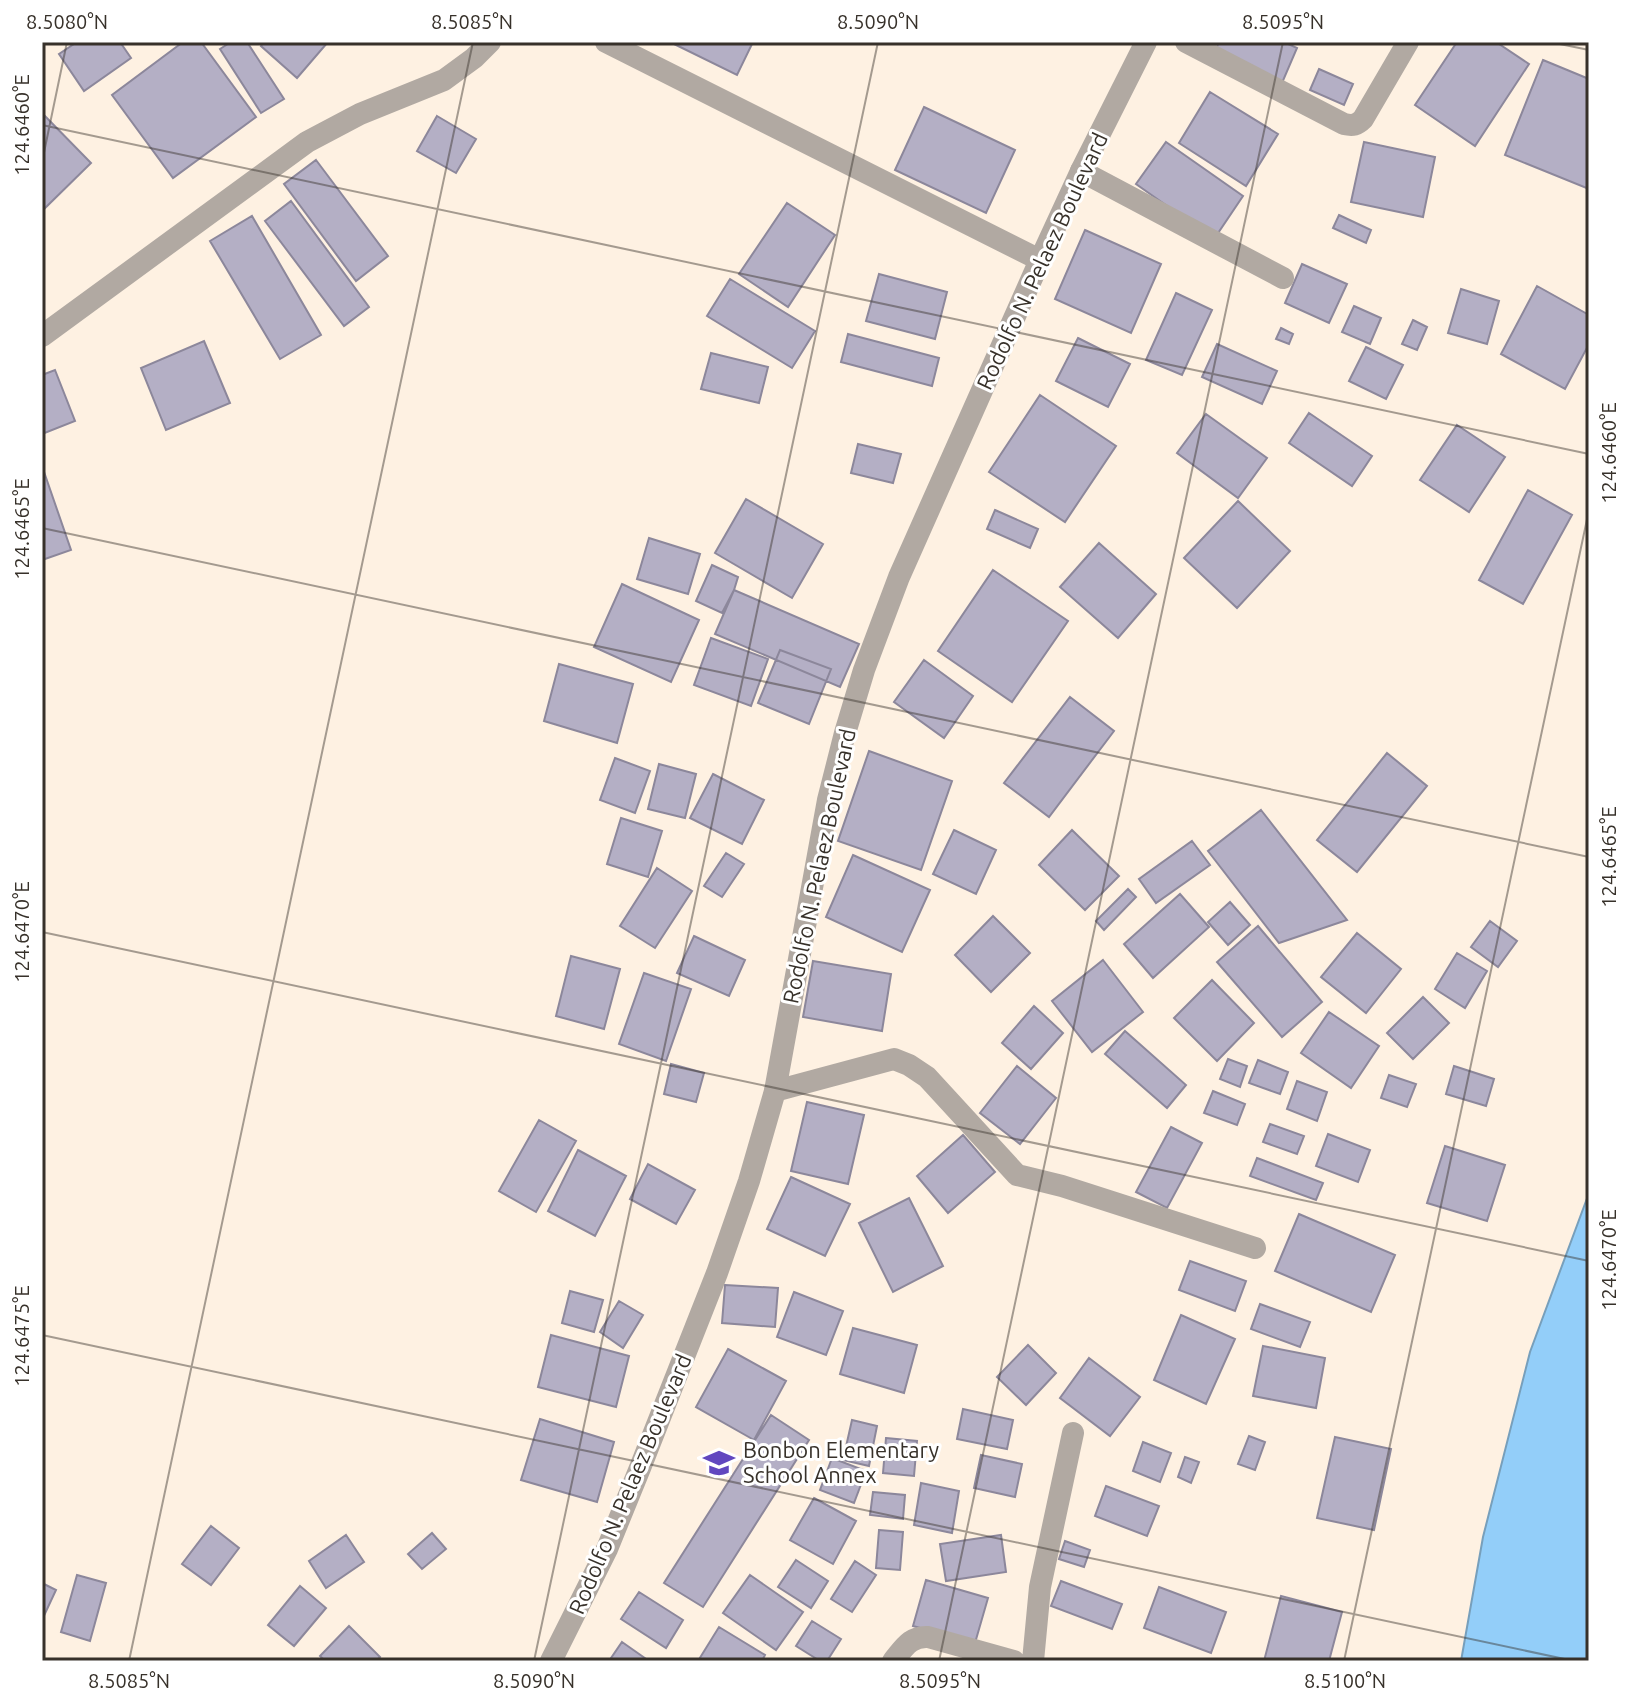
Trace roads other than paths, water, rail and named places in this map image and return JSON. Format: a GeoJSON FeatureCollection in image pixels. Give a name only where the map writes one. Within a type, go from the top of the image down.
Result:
{"type":"FeatureCollection","features":[{"type":"Feature","properties":{"kind":"street"},"geometry":{"type":"LineString","coordinates":[[42,336],[307,142],[360,114],[444,80],[490,42]]}},
{"type":"Feature","properties":{"kind":"street"},"geometry":{"type":"LineString","coordinates":[[606,42],[1040,260]]}},
{"type":"Feature","properties":{"kind":"street","name":"Rodolfo N. Pelaez Boulevard"},"geometry":{"type":"LineString","coordinates":[[551,1661],[607,1549],[717,1273],[749,1181],[775,1091],[828,800],[856,695],[899,577],[1081,171],[1146,42]]}},
{"type":"Feature","properties":{"kind":"street"},"geometry":{"type":"LineString","coordinates":[[1186,42],[1351,126],[1363,119],[1408,42]]}},
{"type":"Feature","properties":{"kind":"street"},"geometry":{"type":"LineString","coordinates":[[1081,171],[1283,278]]}},
{"type":"Feature","properties":{"kind":"street"},"geometry":{"type":"LineString","coordinates":[[775,1091],[894,1059],[927,1077],[1017,1175],[1062,1186],[1255,1248]]}},
{"type":"Feature","properties":{"kind":"street"},"geometry":{"type":"LineString","coordinates":[[1033,1661],[1040,1587],[1073,1433]]}},
{"type":"Feature","properties":{"kind":"street"},"geometry":{"type":"LineString","coordinates":[[893,1661],[912,1639],[928,1637],[1014,1661]]}},
{"type":"Feature","properties":{"kind":"water"},"geometry":{"type":"Polygon","coordinates":[[[1589,1193],[1589,1661],[1461,1661],[1483,1537],[1530,1352],[1589,1193]]]}},
{"type":"Feature","properties":{"kind":"place","name":"Bonbon Elementary School Annex"},"geometry":{"type":"Point","coordinates":[719,1463]}}]}
